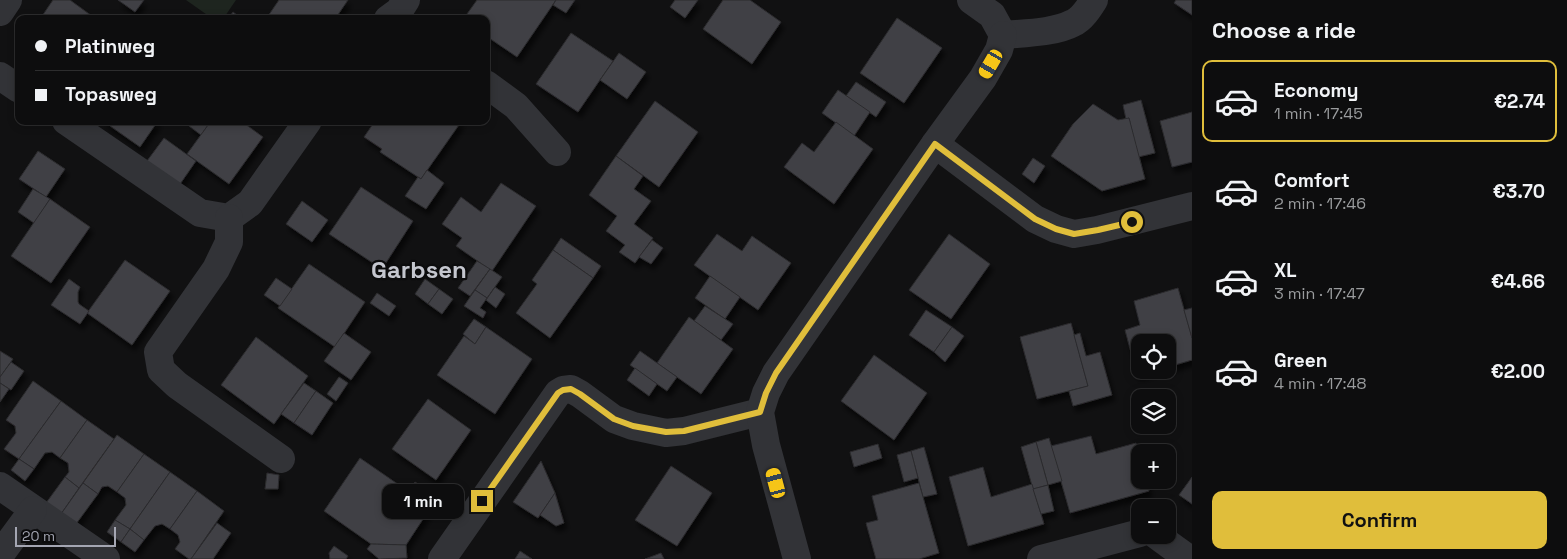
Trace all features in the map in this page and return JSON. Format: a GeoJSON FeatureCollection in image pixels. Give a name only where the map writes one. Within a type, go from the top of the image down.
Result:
{"type":"FeatureCollection","features":[{"type":"Feature","properties":{"kind":"street"},"geometry":{"type":"LineString","coordinates":[[0,12],[8,0]]}},
{"type":"Feature","properties":{"kind":"street"},"geometry":{"type":"LineString","coordinates":[[796,559],[766,445],[760,412],[766,393],[776,373],[983,78],[999,50],[1003,35],[992,15],[971,0]]}},
{"type":"Feature","properties":{"kind":"street"},"geometry":{"type":"LineString","coordinates":[[1003,35],[1035,33],[1061,28],[1074,23],[1085,13],[1094,0]]}},
{"type":"Feature","properties":{"kind":"street"},"geometry":{"type":"LineString","coordinates":[[0,76],[15,86]]}},
{"type":"Feature","properties":{"kind":"street"},"geometry":{"type":"LineString","coordinates":[[490,87],[516,106],[557,152]]}},
{"type":"Feature","properties":{"kind":"street"},"geometry":{"type":"LineString","coordinates":[[72,125],[200,213],[229,218],[250,203],[305,125]]}},
{"type":"Feature","properties":{"kind":"street"},"geometry":{"type":"LineString","coordinates":[[935,144],[1035,219],[1056,229],[1074,234],[1098,230],[1192,206]]}},
{"type":"Feature","properties":{"kind":"street"},"geometry":{"type":"LineString","coordinates":[[229,218],[229,242],[216,269],[158,352],[159,361],[161,370],[177,386],[281,459]]}},
{"type":"Feature","properties":{"kind":"street"},"geometry":{"type":"LineString","coordinates":[[442,559],[522,442],[558,393],[563,390],[571,389],[580,394],[614,419],[633,426],[666,432],[684,431],[760,412]]}},
{"type":"Feature","properties":{"kind":"street"},"geometry":{"type":"LineString","coordinates":[[0,486],[106,559]]}},
{"type":"Feature","properties":{"kind":"street"},"geometry":{"type":"LineString","coordinates":[[0,556],[33,510]]}},
{"type":"Feature","properties":{"kind":"street"},"geometry":{"type":"LineString","coordinates":[[1041,559],[1131,535]]}},
{"type":"Feature","properties":{"kind":"street"},"geometry":{"type":"LineString","coordinates":[[1168,544],[1189,559]]}},
{"type":"Feature","properties":{"kind":"shaded area"},"geometry":{"type":"Polygon","coordinates":[[[186,0],[236,0],[226,15],[207,15],[186,0]]]}},
{"type":"Feature","properties":{"kind":"building"},"geometry":{"type":"Polygon","coordinates":[[[53,0],[70,0],[91,15],[43,15],[53,0]]]}},
{"type":"Feature","properties":{"kind":"building"},"geometry":{"type":"Polygon","coordinates":[[[118,0],[144,0],[135,12],[118,0]]]}},
{"type":"Feature","properties":{"kind":"building"},"geometry":{"type":"Polygon","coordinates":[[[279,0],[348,0],[338,15],[269,15],[279,0]]]}},
{"type":"Feature","properties":{"kind":"building"},"geometry":{"type":"Polygon","coordinates":[[[477,0],[556,0],[517,57],[490,39],[490,15],[467,14],[477,0]]]}},
{"type":"Feature","properties":{"kind":"building"},"geometry":{"type":"Polygon","coordinates":[[[556,0],[575,0],[566,13],[553,5],[556,0]]]}},
{"type":"Feature","properties":{"kind":"building"},"geometry":{"type":"Polygon","coordinates":[[[675,0],[698,0],[685,18],[670,7],[675,0]]]}},
{"type":"Feature","properties":{"kind":"building"},"geometry":{"type":"Polygon","coordinates":[[[723,0],[750,0],[781,22],[752,64],[703,29],[723,0]]]}},
{"type":"Feature","properties":{"kind":"building"},"geometry":{"type":"Polygon","coordinates":[[[1176,0],[1192,0],[1192,15],[1174,3],[1176,0]]]}},
{"type":"Feature","properties":{"kind":"building"},"geometry":{"type":"Polygon","coordinates":[[[897,18],[942,48],[904,103],[860,73],[897,18]]]}},
{"type":"Feature","properties":{"kind":"building"},"geometry":{"type":"Polygon","coordinates":[[[571,33],[613,61],[578,112],[536,84],[571,33]]]}},
{"type":"Feature","properties":{"kind":"building"},"geometry":{"type":"Polygon","coordinates":[[[619,53],[646,72],[627,99],[600,80],[619,53]]]}},
{"type":"Feature","properties":{"kind":"building"},"geometry":{"type":"Polygon","coordinates":[[[856,82],[886,102],[876,117],[846,96],[856,82]]]}},
{"type":"Feature","properties":{"kind":"building"},"geometry":{"type":"Polygon","coordinates":[[[838,90],[870,112],[854,136],[822,113],[838,90]]]}},
{"type":"Feature","properties":{"kind":"building"},"geometry":{"type":"Polygon","coordinates":[[[1141,100],[1155,153],[1138,157],[1129,118],[1126,119],[1123,105],[1141,100]]]}},
{"type":"Feature","properties":{"kind":"building"},"geometry":{"type":"Polygon","coordinates":[[[655,101],[698,132],[659,187],[616,156],[655,101]]]}},
{"type":"Feature","properties":{"kind":"building"},"geometry":{"type":"Polygon","coordinates":[[[1093,104],[1118,120],[1129,118],[1145,179],[1102,191],[1051,156],[1073,124],[1093,104]]]}},
{"type":"Feature","properties":{"kind":"building"},"geometry":{"type":"Polygon","coordinates":[[[1192,112],[1192,162],[1172,167],[1160,121],[1192,112]]]}},
{"type":"Feature","properties":{"kind":"building"},"geometry":{"type":"Polygon","coordinates":[[[836,122],[873,149],[834,204],[784,167],[802,143],[814,152],[836,122]]]}},
{"type":"Feature","properties":{"kind":"building"},"geometry":{"type":"Polygon","coordinates":[[[109,125],[155,125],[140,147],[109,125]]]}},
{"type":"Feature","properties":{"kind":"building"},"geometry":{"type":"Polygon","coordinates":[[[190,125],[208,125],[201,135],[190,125]]]}},
{"type":"Feature","properties":{"kind":"building"},"geometry":{"type":"Polygon","coordinates":[[[208,125],[246,125],[263,137],[229,184],[187,154],[208,125]]]}},
{"type":"Feature","properties":{"kind":"building"},"geometry":{"type":"Polygon","coordinates":[[[372,125],[459,125],[421,179],[380,152],[382,149],[364,137],[372,125]]]}},
{"type":"Feature","properties":{"kind":"building"},"geometry":{"type":"Polygon","coordinates":[[[164,138],[196,161],[178,187],[144,165],[164,138]]]}},
{"type":"Feature","properties":{"kind":"building"},"geometry":{"type":"Polygon","coordinates":[[[38,151],[65,169],[46,197],[19,179],[38,151]]]}},
{"type":"Feature","properties":{"kind":"building"},"geometry":{"type":"Polygon","coordinates":[[[616,156],[643,176],[634,189],[651,201],[634,224],[653,238],[635,263],[619,252],[625,245],[606,231],[617,216],[589,195],[616,156]]]}},
{"type":"Feature","properties":{"kind":"building"},"geometry":{"type":"Polygon","coordinates":[[[1033,158],[1045,166],[1034,183],[1022,174],[1033,158]]]}},
{"type":"Feature","properties":{"kind":"building"},"geometry":{"type":"Polygon","coordinates":[[[427,170],[444,183],[426,209],[405,196],[418,177],[421,179],[427,170]]]}},
{"type":"Feature","properties":{"kind":"building"},"geometry":{"type":"Polygon","coordinates":[[[501,183],[536,206],[492,271],[456,246],[462,238],[442,224],[461,197],[481,212],[501,183]]]}},
{"type":"Feature","properties":{"kind":"building"},"geometry":{"type":"Polygon","coordinates":[[[361,187],[413,221],[382,269],[329,234],[361,187]]]}},
{"type":"Feature","properties":{"kind":"building"},"geometry":{"type":"Polygon","coordinates":[[[33,189],[50,199],[34,223],[18,212],[33,189]]]}},
{"type":"Feature","properties":{"kind":"building"},"geometry":{"type":"Polygon","coordinates":[[[50,199],[90,227],[51,283],[11,256],[50,199]]]}},
{"type":"Feature","properties":{"kind":"building"},"geometry":{"type":"Polygon","coordinates":[[[302,201],[328,220],[312,242],[286,224],[302,201]]]}},
{"type":"Feature","properties":{"kind":"building"},"geometry":{"type":"Polygon","coordinates":[[[717,234],[742,251],[752,236],[791,263],[758,310],[694,265],[717,234]]]}},
{"type":"Feature","properties":{"kind":"building"},"geometry":{"type":"Polygon","coordinates":[[[949,234],[990,264],[951,319],[909,290],[949,234]]]}},
{"type":"Feature","properties":{"kind":"building"},"geometry":{"type":"Polygon","coordinates":[[[561,238],[601,266],[593,278],[553,250],[561,238]]]}},
{"type":"Feature","properties":{"kind":"building"},"geometry":{"type":"Polygon","coordinates":[[[652,240],[663,248],[651,264],[639,257],[652,240]]]}},
{"type":"Feature","properties":{"kind":"building"},"geometry":{"type":"Polygon","coordinates":[[[553,250],[593,278],[550,338],[516,313],[537,284],[532,280],[553,250]]]}},
{"type":"Feature","properties":{"kind":"building"},"geometry":{"type":"Polygon","coordinates":[[[125,260],[170,291],[132,345],[87,313],[125,260]]]}},
{"type":"Feature","properties":{"kind":"building"},"geometry":{"type":"Polygon","coordinates":[[[477,261],[490,269],[470,296],[458,288],[477,261]]]}},
{"type":"Feature","properties":{"kind":"building"},"geometry":{"type":"Polygon","coordinates":[[[309,264],[365,302],[335,347],[278,308],[309,264]]]}},
{"type":"Feature","properties":{"kind":"building"},"geometry":{"type":"Polygon","coordinates":[[[490,269],[502,277],[487,298],[475,290],[490,269]]]}},
{"type":"Feature","properties":{"kind":"building"},"geometry":{"type":"Polygon","coordinates":[[[710,276],[740,297],[725,319],[695,298],[710,276]]]}},
{"type":"Feature","properties":{"kind":"building"},"geometry":{"type":"Polygon","coordinates":[[[276,278],[292,289],[280,306],[264,295],[276,278]]]}},
{"type":"Feature","properties":{"kind":"building"},"geometry":{"type":"Polygon","coordinates":[[[69,279],[80,287],[78,302],[89,311],[80,324],[51,305],[69,279]]]}},
{"type":"Feature","properties":{"kind":"building"},"geometry":{"type":"Polygon","coordinates":[[[425,279],[439,289],[428,304],[415,294],[425,279]]]}},
{"type":"Feature","properties":{"kind":"building"},"geometry":{"type":"Polygon","coordinates":[[[495,287],[505,294],[496,308],[486,300],[495,287]]]}},
{"type":"Feature","properties":{"kind":"building"},"geometry":{"type":"Polygon","coordinates":[[[1178,288],[1192,338],[1192,360],[1176,365],[1176,334],[1131,334],[1131,352],[1125,330],[1140,325],[1134,301],[1178,288]]]}},
{"type":"Feature","properties":{"kind":"building"},"geometry":{"type":"Polygon","coordinates":[[[439,289],[453,299],[442,314],[428,304],[439,289]]]}},
{"type":"Feature","properties":{"kind":"building"},"geometry":{"type":"Polygon","coordinates":[[[475,290],[487,298],[480,308],[486,312],[483,318],[464,306],[475,290]]]}},
{"type":"Feature","properties":{"kind":"building"},"geometry":{"type":"Polygon","coordinates":[[[377,293],[396,306],[389,316],[370,303],[377,293]]]}},
{"type":"Feature","properties":{"kind":"building"},"geometry":{"type":"Polygon","coordinates":[[[705,306],[733,324],[721,340],[694,321],[705,306]]]}},
{"type":"Feature","properties":{"kind":"building"},"geometry":{"type":"Polygon","coordinates":[[[1192,308],[1192,338],[1184,310],[1192,308]]]}},
{"type":"Feature","properties":{"kind":"building"},"geometry":{"type":"Polygon","coordinates":[[[926,310],[952,327],[934,352],[909,335],[926,310]]]}},
{"type":"Feature","properties":{"kind":"building"},"geometry":{"type":"Polygon","coordinates":[[[689,317],[733,349],[701,394],[657,363],[689,317]]]}},
{"type":"Feature","properties":{"kind":"building"},"geometry":{"type":"Polygon","coordinates":[[[474,319],[486,327],[475,344],[463,334],[474,319]]]}},
{"type":"Feature","properties":{"kind":"building"},"geometry":{"type":"Polygon","coordinates":[[[1071,323],[1088,386],[1037,399],[1020,337],[1071,323]]]}},
{"type":"Feature","properties":{"kind":"building"},"geometry":{"type":"Polygon","coordinates":[[[486,327],[532,359],[495,414],[437,375],[464,336],[475,344],[486,327]]]}},
{"type":"Feature","properties":{"kind":"building"},"geometry":{"type":"Polygon","coordinates":[[[952,327],[964,336],[945,362],[934,352],[952,327]]]}},
{"type":"Feature","properties":{"kind":"building"},"geometry":{"type":"Polygon","coordinates":[[[344,333],[371,352],[351,380],[324,361],[344,333]]]}},
{"type":"Feature","properties":{"kind":"building"},"geometry":{"type":"Polygon","coordinates":[[[1080,333],[1086,356],[1100,352],[1112,395],[1073,406],[1069,391],[1088,386],[1074,335],[1080,333]]]}},
{"type":"Feature","properties":{"kind":"building"},"geometry":{"type":"Polygon","coordinates":[[[256,337],[308,376],[274,424],[221,385],[256,337]]]}},
{"type":"Feature","properties":{"kind":"building"},"geometry":{"type":"Polygon","coordinates":[[[0,351],[13,359],[0,377],[0,351]]]}},
{"type":"Feature","properties":{"kind":"building"},"geometry":{"type":"Polygon","coordinates":[[[640,351],[677,377],[667,391],[630,365],[640,351]]]}},
{"type":"Feature","properties":{"kind":"building"},"geometry":{"type":"Polygon","coordinates":[[[874,355],[927,393],[894,440],[841,401],[874,355]]]}},
{"type":"Feature","properties":{"kind":"building"},"geometry":{"type":"Polygon","coordinates":[[[11,362],[24,371],[11,390],[0,383],[0,377],[11,362]]]}},
{"type":"Feature","properties":{"kind":"building"},"geometry":{"type":"Polygon","coordinates":[[[635,368],[657,384],[649,396],[627,380],[635,368]]]}},
{"type":"Feature","properties":{"kind":"building"},"geometry":{"type":"Polygon","coordinates":[[[339,377],[348,383],[336,401],[327,394],[339,377]]]}},
{"type":"Feature","properties":{"kind":"building"},"geometry":{"type":"Polygon","coordinates":[[[33,381],[61,401],[19,459],[4,449],[16,433],[15,426],[6,420],[33,381]]]}},
{"type":"Feature","properties":{"kind":"building"},"geometry":{"type":"Polygon","coordinates":[[[0,383],[9,389],[0,402],[0,383]]]}},
{"type":"Feature","properties":{"kind":"building"},"geometry":{"type":"Polygon","coordinates":[[[304,383],[316,391],[294,423],[281,414],[304,383]]]}},
{"type":"Feature","properties":{"kind":"building"},"geometry":{"type":"Polygon","coordinates":[[[316,391],[333,403],[312,435],[294,423],[316,391]]]}},
{"type":"Feature","properties":{"kind":"building"},"geometry":{"type":"Polygon","coordinates":[[[428,399],[471,430],[436,480],[392,449],[428,399]]]}},
{"type":"Feature","properties":{"kind":"building"},"geometry":{"type":"Polygon","coordinates":[[[61,401],[87,420],[60,458],[52,452],[45,453],[34,469],[19,459],[61,401]]]}},
{"type":"Feature","properties":{"kind":"building"},"geometry":{"type":"Polygon","coordinates":[[[87,420],[114,439],[79,488],[65,477],[69,472],[68,463],[60,458],[87,420]]]}},
{"type":"Feature","properties":{"kind":"building"},"geometry":{"type":"Polygon","coordinates":[[[117,435],[144,454],[117,492],[108,486],[102,487],[98,494],[83,483],[117,435]]]}},
{"type":"Feature","properties":{"kind":"building"},"geometry":{"type":"Polygon","coordinates":[[[1091,436],[1096,454],[1131,444],[1131,489],[1148,489],[1149,491],[1070,513],[1051,446],[1091,436]]]}},
{"type":"Feature","properties":{"kind":"building"},"geometry":{"type":"Polygon","coordinates":[[[1049,438],[1062,481],[1048,485],[1036,442],[1049,438]]]}},
{"type":"Feature","properties":{"kind":"building"},"geometry":{"type":"Polygon","coordinates":[[[1036,442],[1048,485],[1033,489],[1021,447],[1036,442]]]}},
{"type":"Feature","properties":{"kind":"building"},"geometry":{"type":"Polygon","coordinates":[[[878,444],[882,458],[854,467],[850,452],[878,444]]]}},
{"type":"Feature","properties":{"kind":"building"},"geometry":{"type":"Polygon","coordinates":[[[924,447],[937,494],[923,497],[911,451],[924,447]]]}},
{"type":"Feature","properties":{"kind":"building"},"geometry":{"type":"Polygon","coordinates":[[[911,451],[918,478],[904,482],[897,455],[911,451]]]}},
{"type":"Feature","properties":{"kind":"building"},"geometry":{"type":"Polygon","coordinates":[[[144,454],[170,472],[130,529],[115,520],[126,505],[125,498],[117,492],[144,454]]]}},
{"type":"Feature","properties":{"kind":"building"},"geometry":{"type":"Polygon","coordinates":[[[360,458],[431,507],[406,545],[371,544],[324,511],[360,458]]]}},
{"type":"Feature","properties":{"kind":"building"},"geometry":{"type":"Polygon","coordinates":[[[19,459],[34,469],[25,481],[11,470],[19,459]]]}},
{"type":"Feature","properties":{"kind":"building"},"geometry":{"type":"Polygon","coordinates":[[[541,461],[555,493],[538,518],[513,502],[541,461]]]}},
{"type":"Feature","properties":{"kind":"building"},"geometry":{"type":"Polygon","coordinates":[[[671,466],[712,493],[677,546],[635,520],[671,466]]]}},
{"type":"Feature","properties":{"kind":"building"},"geometry":{"type":"Polygon","coordinates":[[[983,467],[991,497],[1032,484],[1044,524],[968,546],[949,477],[983,467]]]}},
{"type":"Feature","properties":{"kind":"building"},"geometry":{"type":"Polygon","coordinates":[[[170,472],[197,491],[170,529],[162,524],[155,526],[144,540],[130,529],[170,472]]]}},
{"type":"Feature","properties":{"kind":"building"},"geometry":{"type":"Polygon","coordinates":[[[267,473],[279,475],[278,489],[265,489],[267,473]]]}},
{"type":"Feature","properties":{"kind":"building"},"geometry":{"type":"Polygon","coordinates":[[[65,477],[79,488],[61,514],[46,503],[65,477]]]}},
{"type":"Feature","properties":{"kind":"building"},"geometry":{"type":"Polygon","coordinates":[[[1192,477],[1192,504],[1179,495],[1192,477]]]}},
{"type":"Feature","properties":{"kind":"building"},"geometry":{"type":"Polygon","coordinates":[[[415,482],[438,497],[431,507],[408,491],[415,482]]]}},
{"type":"Feature","properties":{"kind":"building"},"geometry":{"type":"Polygon","coordinates":[[[83,483],[98,494],[76,524],[61,514],[83,483]]]}},
{"type":"Feature","properties":{"kind":"building"},"geometry":{"type":"Polygon","coordinates":[[[919,483],[939,553],[919,559],[876,559],[866,523],[878,520],[872,496],[919,483]]]}},
{"type":"Feature","properties":{"kind":"building"},"geometry":{"type":"Polygon","coordinates":[[[1048,485],[1054,511],[1041,514],[1033,489],[1048,485]]]}},
{"type":"Feature","properties":{"kind":"building"},"geometry":{"type":"Polygon","coordinates":[[[197,491],[224,511],[191,559],[189,559],[175,549],[180,542],[178,535],[170,529],[197,491]]]}},
{"type":"Feature","properties":{"kind":"building"},"geometry":{"type":"Polygon","coordinates":[[[555,493],[564,523],[556,526],[540,515],[555,493]]]}},
{"type":"Feature","properties":{"kind":"building"},"geometry":{"type":"Polygon","coordinates":[[[115,520],[130,529],[121,542],[107,532],[115,520]]]}},
{"type":"Feature","properties":{"kind":"building"},"geometry":{"type":"Polygon","coordinates":[[[217,523],[231,533],[213,559],[191,559],[217,523]]]}},
{"type":"Feature","properties":{"kind":"building"},"geometry":{"type":"Polygon","coordinates":[[[130,529],[144,540],[135,552],[121,542],[130,529]]]}},
{"type":"Feature","properties":{"kind":"building"},"geometry":{"type":"Polygon","coordinates":[[[371,544],[406,545],[407,558],[379,559],[367,549],[371,544]]]}},
{"type":"Feature","properties":{"kind":"building"},"geometry":{"type":"Polygon","coordinates":[[[334,546],[348,556],[346,559],[330,559],[329,553],[334,546]]]}},
{"type":"Feature","properties":{"kind":"building"},"geometry":{"type":"Polygon","coordinates":[[[520,551],[532,559],[515,559],[520,551]]]}},
{"type":"Feature","properties":{"kind":"building"},"geometry":{"type":"Polygon","coordinates":[[[661,553],[664,559],[645,559],[661,553]]]}},
{"type":"Feature","properties":{"kind":"district","name":"Garbsen"},"geometry":{"type":"Point","coordinates":[419,270]}},
{"type":"Feature","properties":{"kind":"route"},"geometry":{"type":"LineString","coordinates":[[482,501],[522,442],[558,393],[563,390],[571,389],[580,394],[614,419],[652,431],[684,431],[760,412],[766,393],[776,373],[935,144],[1035,219],[1056,229],[1074,234],[1132,222]]}}]}
